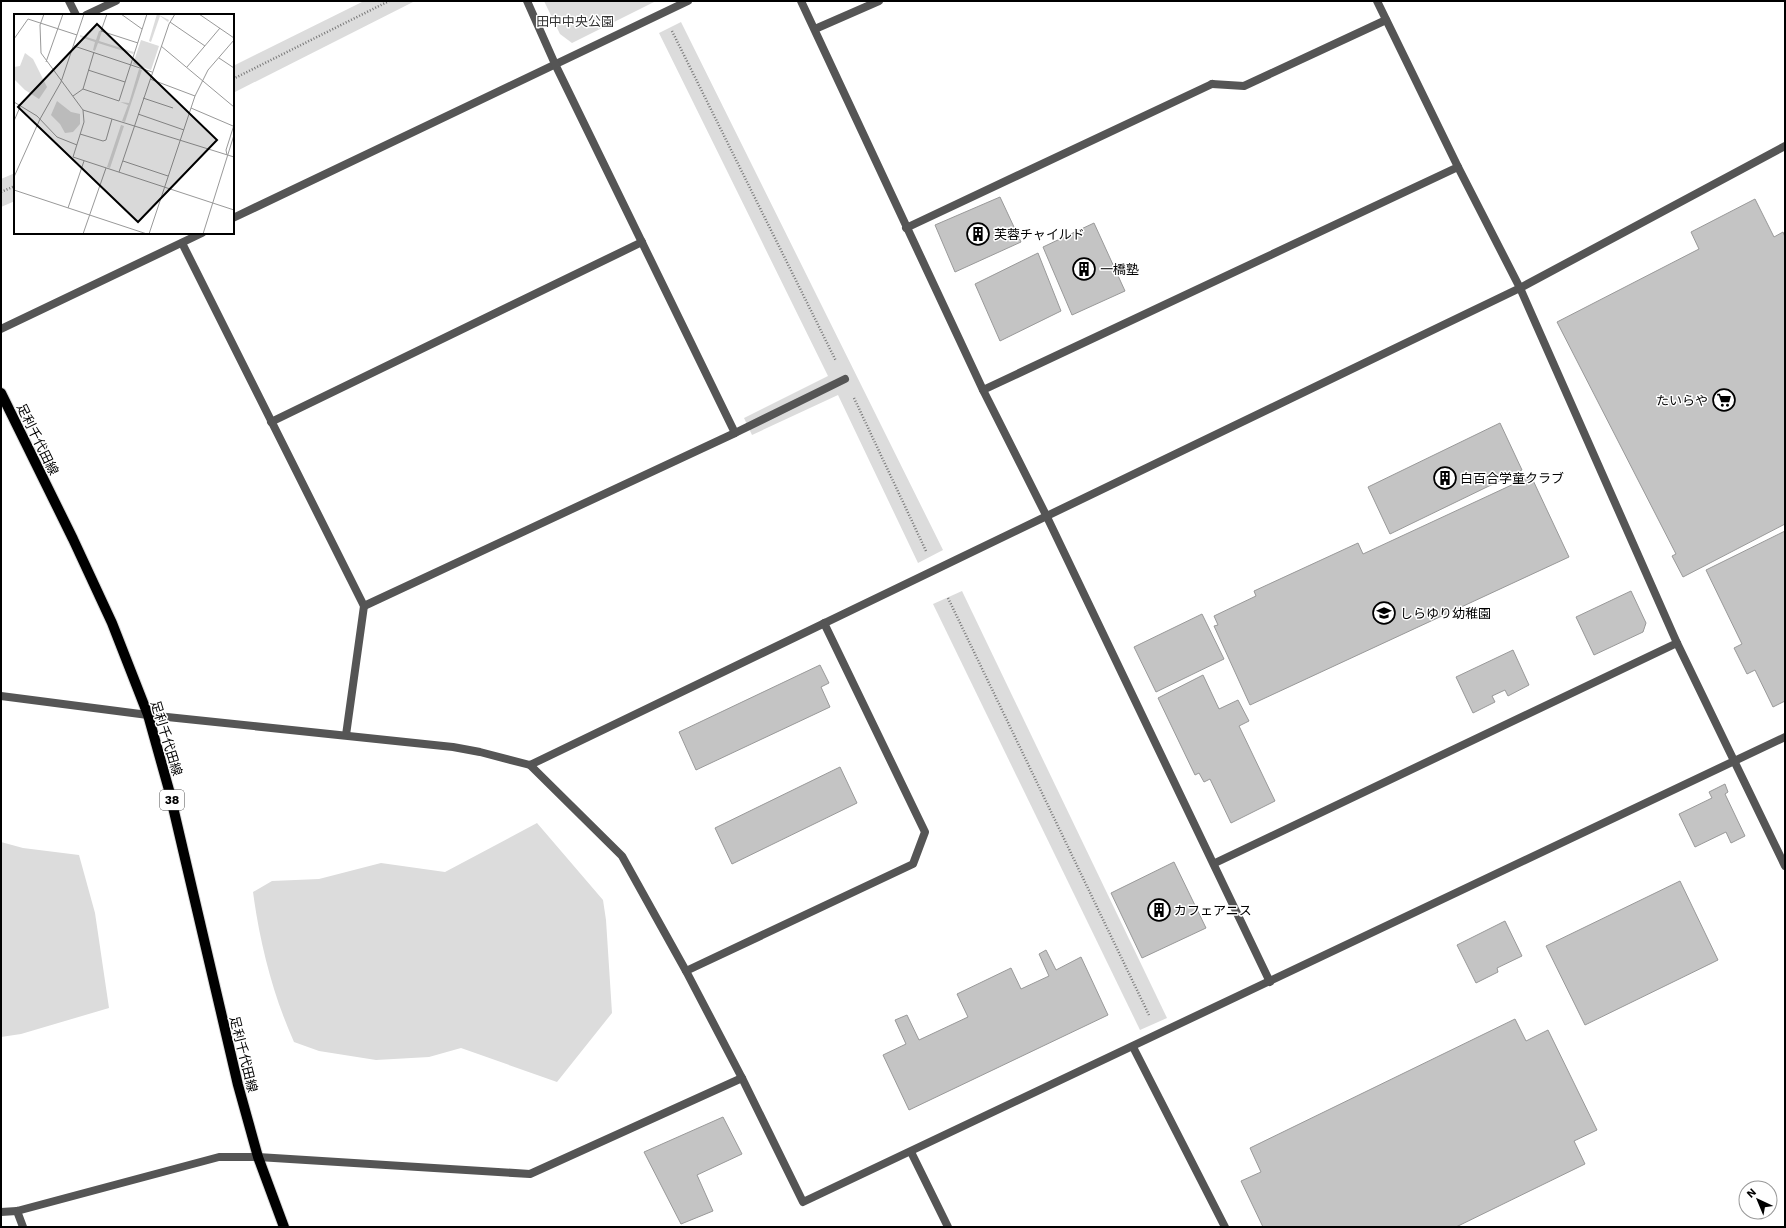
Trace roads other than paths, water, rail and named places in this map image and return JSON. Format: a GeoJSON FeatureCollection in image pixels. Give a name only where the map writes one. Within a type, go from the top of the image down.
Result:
{"type":"FeatureCollection","features":[{"type":"Feature","properties":{"kind":"main road","name":"足利千代田線"},"geometry":{"type":"LineString","coordinates":[[1,393],[73,539],[112,623],[148,715],[169,790],[238,1085],[258,1157],[284,1227]]}},
{"type":"Feature","properties":{"kind":"street"},"geometry":{"type":"LineString","coordinates":[[69,1],[76,14]]}},
{"type":"Feature","properties":{"kind":"street"},"geometry":{"type":"LineString","coordinates":[[88,14],[116,1]]}},
{"type":"Feature","properties":{"kind":"street"},"geometry":{"type":"LineString","coordinates":[[527,1],[555,64],[735,433]]}},
{"type":"Feature","properties":{"kind":"street"},"geometry":{"type":"LineString","coordinates":[[234,218],[688,1]]}},
{"type":"Feature","properties":{"kind":"street"},"geometry":{"type":"LineString","coordinates":[[801,1],[983,390],[1047,517],[1215,863],[1270,982]]}},
{"type":"Feature","properties":{"kind":"street"},"geometry":{"type":"LineString","coordinates":[[815,29],[879,1]]}},
{"type":"Feature","properties":{"kind":"street"},"geometry":{"type":"LineString","coordinates":[[1377,1],[1458,167],[1520,288],[1677,644],[1785,866]]}},
{"type":"Feature","properties":{"kind":"street"},"geometry":{"type":"LineString","coordinates":[[906,228],[1212,84],[1244,86],[1386,20]]}},
{"type":"Feature","properties":{"kind":"street"},"geometry":{"type":"LineString","coordinates":[[530,766],[1520,288],[1785,146]]}},
{"type":"Feature","properties":{"kind":"street"},"geometry":{"type":"LineString","coordinates":[[983,390],[1458,167]]}},
{"type":"Feature","properties":{"kind":"street"},"geometry":{"type":"LineString","coordinates":[[1,329],[200,234]]}},
{"type":"Feature","properties":{"kind":"street"},"geometry":{"type":"LineString","coordinates":[[271,422],[642,242]]}},
{"type":"Feature","properties":{"kind":"street"},"geometry":{"type":"LineString","coordinates":[[182,243],[364,606],[346,735]]}},
{"type":"Feature","properties":{"kind":"street"},"geometry":{"type":"LineString","coordinates":[[364,606],[735,433],[845,379]]}},
{"type":"Feature","properties":{"kind":"street"},"geometry":{"type":"LineString","coordinates":[[686,971],[913,864],[925,832],[824,623]]}},
{"type":"Feature","properties":{"kind":"street"},"geometry":{"type":"LineString","coordinates":[[1215,863],[1677,644]]}},
{"type":"Feature","properties":{"kind":"street"},"geometry":{"type":"LineString","coordinates":[[1,696],[148,715],[346,735],[480,752],[530,766],[622,856],[686,971],[742,1078],[803,1202],[1734,763],[1785,737]]}},
{"type":"Feature","properties":{"kind":"street"},"geometry":{"type":"LineString","coordinates":[[1133,1047],[1225,1227]]}},
{"type":"Feature","properties":{"kind":"street"},"geometry":{"type":"LineString","coordinates":[[1,1212],[17,1210],[219,1157],[258,1157],[530,1174],[742,1078]]}},
{"type":"Feature","properties":{"kind":"street"},"geometry":{"type":"LineString","coordinates":[[911,1152],[948,1227]]}},
{"type":"Feature","properties":{"kind":"street"},"geometry":{"type":"LineString","coordinates":[[17,1210],[23,1227]]}},
{"type":"Feature","properties":{"kind":"place","name":"芙蓉チャイルド"},"geometry":{"type":"Point","coordinates":[978,234]}},
{"type":"Feature","properties":{"kind":"place","name":"一橋塾"},"geometry":{"type":"Point","coordinates":[1084,269]}},
{"type":"Feature","properties":{"kind":"place","name":"たいらや"},"geometry":{"type":"Point","coordinates":[1724,400]}},
{"type":"Feature","properties":{"kind":"place","name":"白百合学童クラブ"},"geometry":{"type":"Point","coordinates":[1445,478]}},
{"type":"Feature","properties":{"kind":"place","name":"しらゆり幼稚園"},"geometry":{"type":"Point","coordinates":[1384,613]}},
{"type":"Feature","properties":{"kind":"place","name":"カフェアニス"},"geometry":{"type":"Point","coordinates":[1159,910]}},
{"type":"Feature","properties":{"kind":"park label","name":"田中中央公園"},"geometry":{"type":"Point","coordinates":[575,21]}}]}
